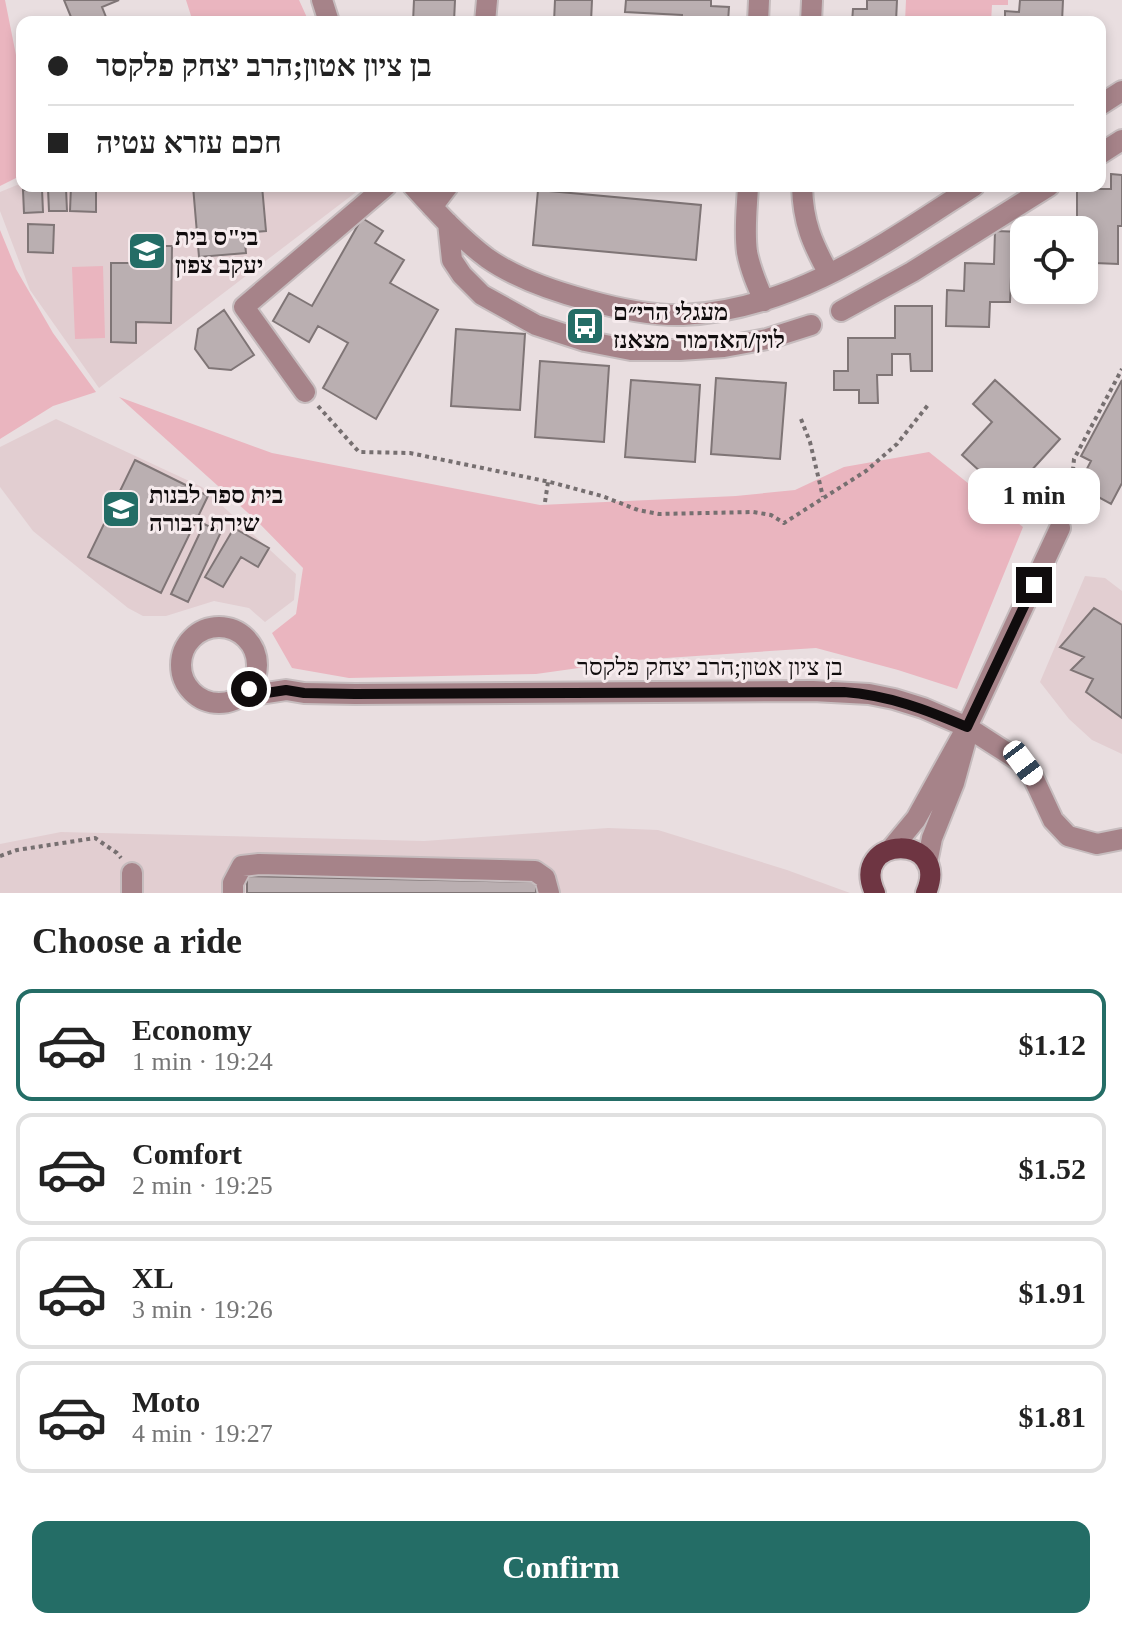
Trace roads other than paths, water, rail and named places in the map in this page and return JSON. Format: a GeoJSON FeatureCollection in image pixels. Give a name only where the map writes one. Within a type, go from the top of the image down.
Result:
{"type":"FeatureCollection","features":[{"type":"Feature","properties":{"kind":"main road"},"geometry":{"type":"LineString","coordinates":[[873,891],[872,867],[877,858],[892,848],[902,847],[921,855],[935,891]]}},
{"type":"Feature","properties":{"kind":"street"},"geometry":{"type":"LineString","coordinates":[[305,392],[244,307],[379,192]]}},
{"type":"Feature","properties":{"kind":"street"},"geometry":{"type":"LineString","coordinates":[[418,192],[487,258],[517,275],[555,291],[615,308],[681,315],[720,311],[764,301],[829,274],[872,251],[965,192]]}},
{"type":"Feature","properties":{"kind":"street"},"geometry":{"type":"LineString","coordinates":[[432,207],[443,192]]}},
{"type":"Feature","properties":{"kind":"street"},"geometry":{"type":"LineString","coordinates":[[748,192],[747,253],[764,301]]}},
{"type":"Feature","properties":{"kind":"street"},"geometry":{"type":"LineString","coordinates":[[802,192],[808,232],[829,274]]}},
{"type":"Feature","properties":{"kind":"street"},"geometry":{"type":"LineString","coordinates":[[841,311],[912,272],[1039,192]]}},
{"type":"Feature","properties":{"kind":"street"},"geometry":{"type":"LineString","coordinates":[[448,223],[452,260],[482,295],[536,325],[585,341],[631,350],[724,347],[767,339],[811,325]]}},
{"type":"Feature","properties":{"kind":"street"},"geometry":{"type":"LineString","coordinates":[[892,848],[916,819],[967,727],[1060,528]]}},
{"type":"Feature","properties":{"kind":"street"},"geometry":{"type":"LineString","coordinates":[[216,627],[229,628],[250,642],[256,654],[257,667],[249,689],[229,702],[217,703],[195,694],[187,685],[182,673],[182,660],[193,638],[216,627]]}},
{"type":"Feature","properties":{"kind":"street"},"geometry":{"type":"LineString","coordinates":[[257,667],[286,690]]}},
{"type":"Feature","properties":{"kind":"street","name":"בן ציון אטון;הרב יצחק פלקסר"},"geometry":{"type":"LineString","coordinates":[[240,697],[286,690],[355,694],[869,694],[923,708],[967,727],[1023,763],[1053,820],[1068,836],[1097,844],[1122,839]]}},
{"type":"Feature","properties":{"kind":"street"},"geometry":{"type":"LineString","coordinates":[[928,868],[935,829],[960,766],[967,727]]}},
{"type":"Feature","properties":{"kind":"street"},"geometry":{"type":"LineString","coordinates":[[233,893],[233,883],[242,866],[259,864],[535,871],[545,878],[549,893]]}},
{"type":"Feature","properties":{"kind":"place","name":"בי\"ס בית יעקב צפון"},"geometry":{"type":"Point","coordinates":[147,251]}},
{"type":"Feature","properties":{"kind":"place","name":"מעגלי הרי״ם לוין/האדמור מצאנז"},"geometry":{"type":"Point","coordinates":[585,326]}},
{"type":"Feature","properties":{"kind":"place","name":"בית ספר לבנות שירת דבורה"},"geometry":{"type":"Point","coordinates":[121,509]}}]}
